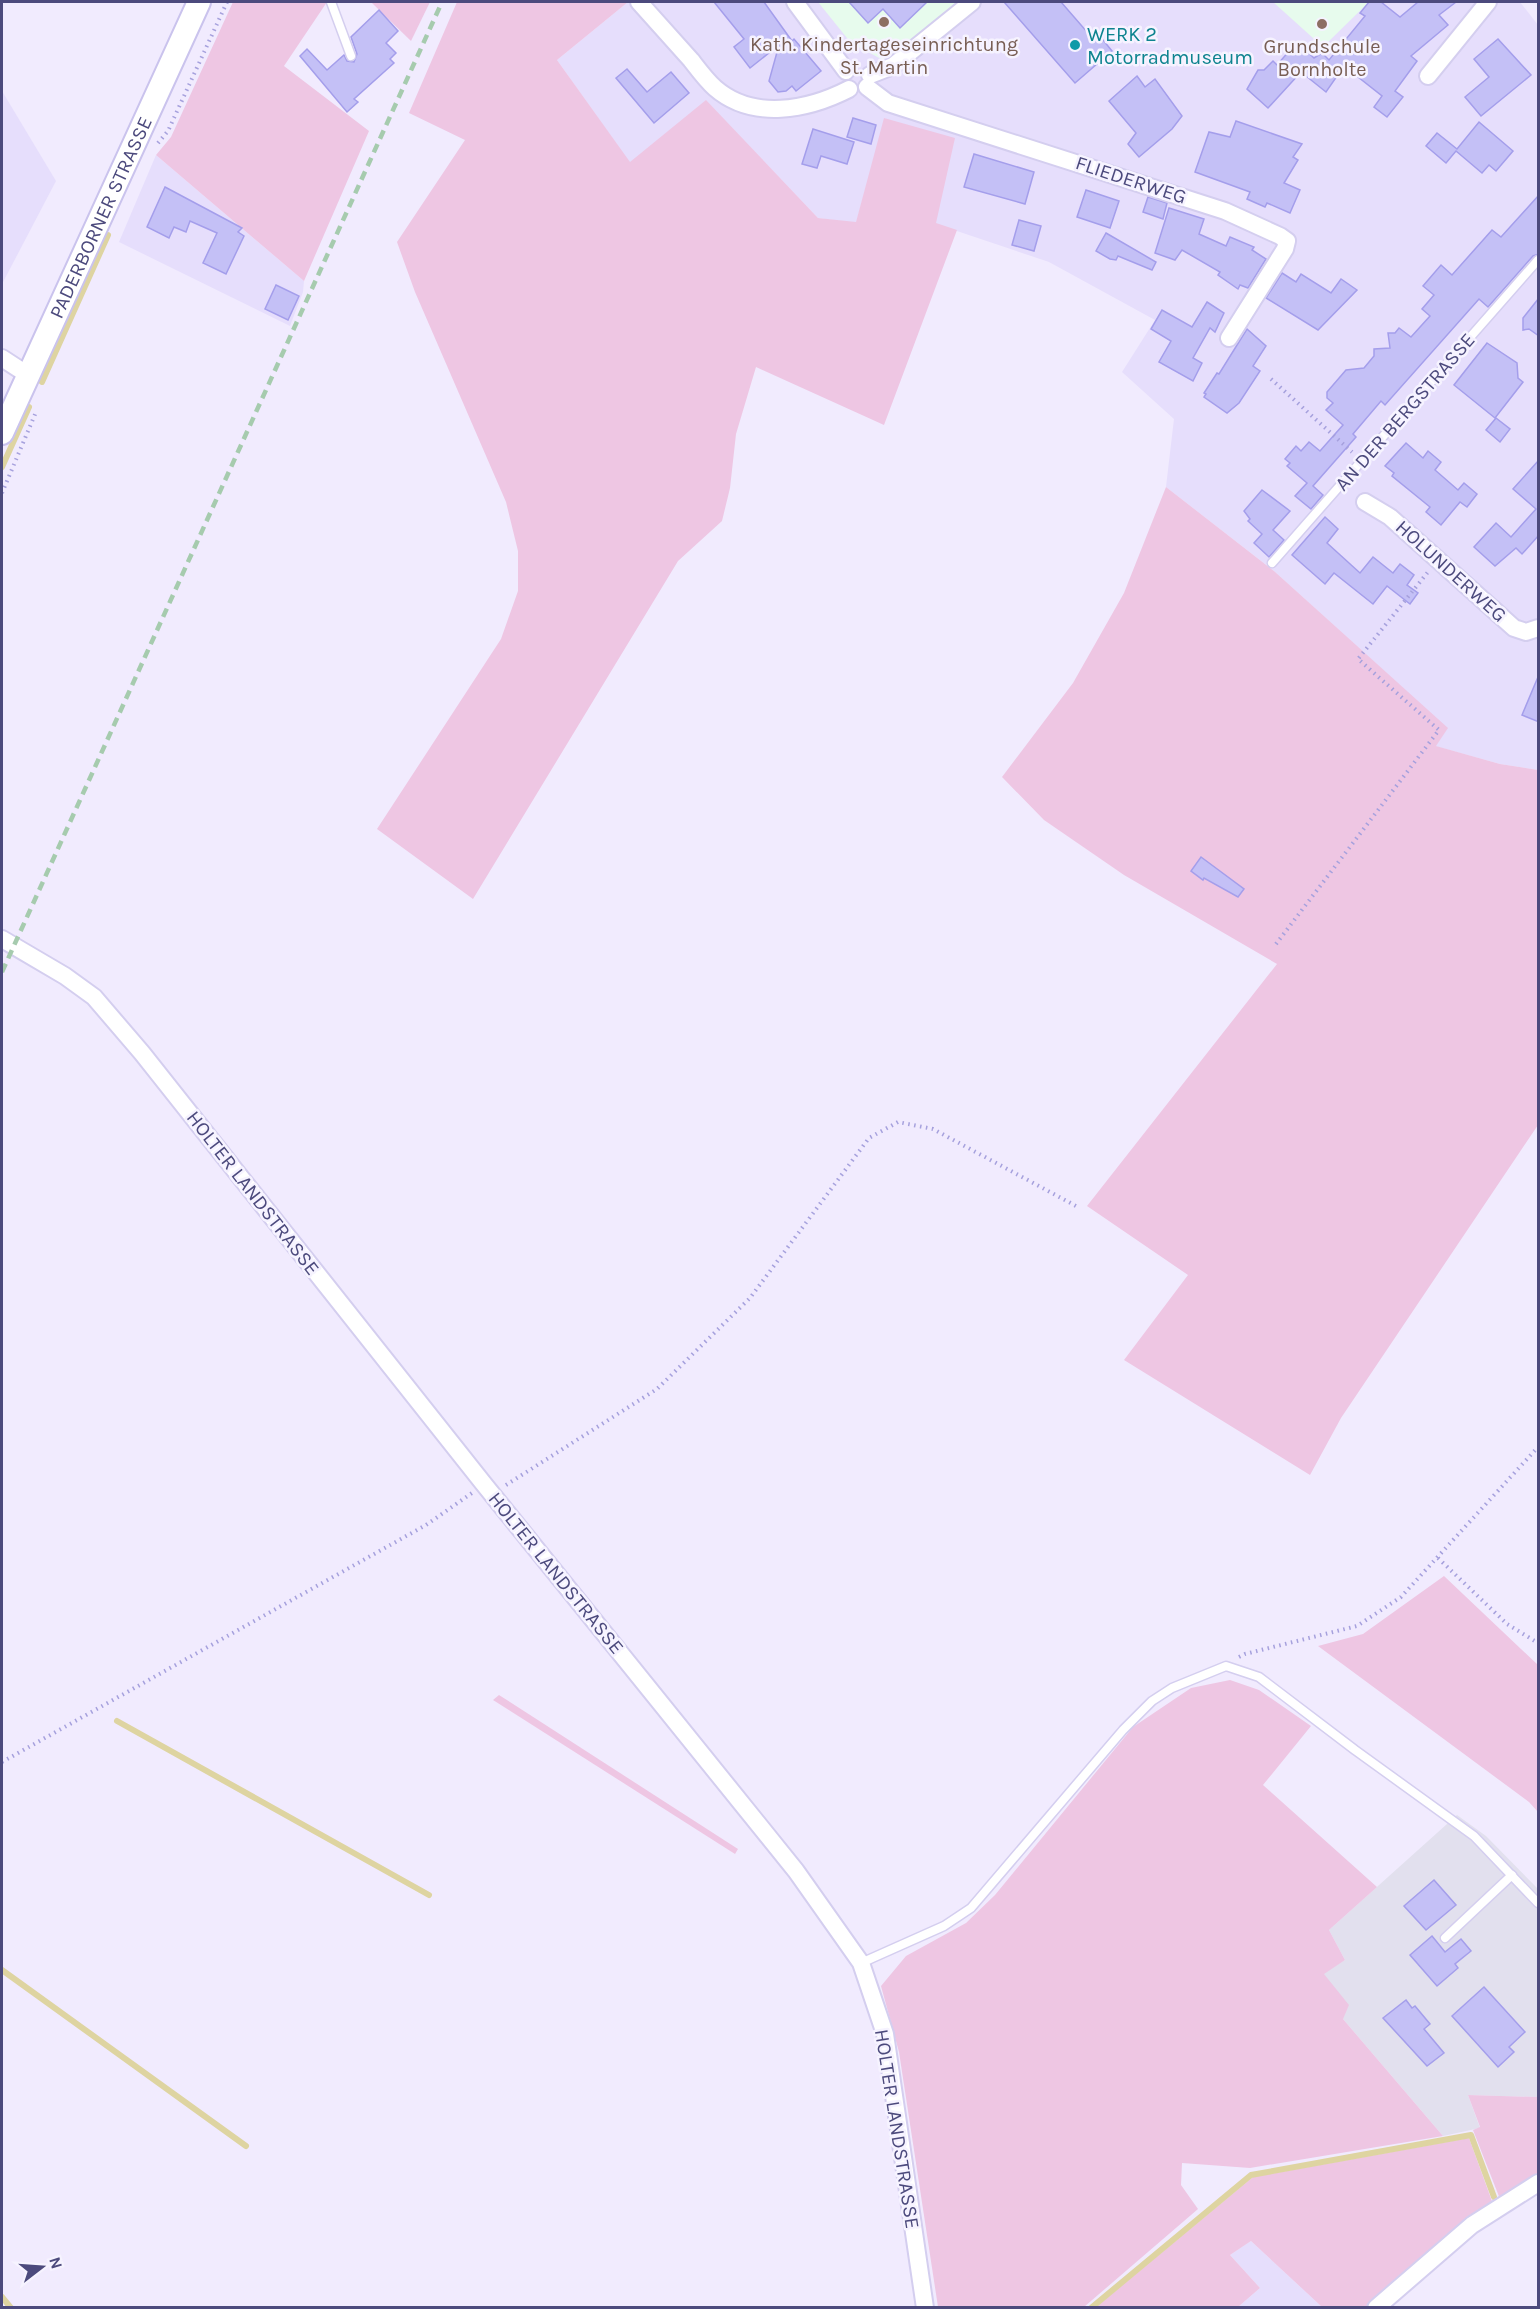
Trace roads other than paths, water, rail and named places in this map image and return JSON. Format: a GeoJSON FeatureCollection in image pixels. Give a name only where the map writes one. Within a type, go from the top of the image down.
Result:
{"type":"FeatureCollection","features":[{"type":"Feature","properties":{"kind":"main road","name":"PADERBORNER STRASSE"},"geometry":{"type":"LineString","coordinates":[[2,433],[199,2]]}},
{"type":"Feature","properties":{"kind":"street"},"geometry":{"type":"LineString","coordinates":[[639,2],[715,88],[737,102],[765,110],[794,108],[827,100],[849,89]]}},
{"type":"Feature","properties":{"kind":"street"},"geometry":{"type":"LineString","coordinates":[[795,2],[846,71]]}},
{"type":"Feature","properties":{"kind":"street"},"geometry":{"type":"LineString","coordinates":[[869,81],[861,66],[852,66],[846,71],[844,78],[849,89],[856,92],[893,66],[972,2]]}},
{"type":"Feature","properties":{"kind":"street"},"geometry":{"type":"LineString","coordinates":[[1428,76],[1488,2]]}},
{"type":"Feature","properties":{"kind":"street","name":"FLIEDERWEG"},"geometry":{"type":"LineString","coordinates":[[869,81],[888,103],[1226,210],[1280,236],[1287,242],[1285,249],[1229,338]]}},
{"type":"Feature","properties":{"kind":"street"},"geometry":{"type":"LineString","coordinates":[[2,358],[28,375]]}},
{"type":"Feature","properties":{"kind":"street","name":"HOLUNDERWEG"},"geometry":{"type":"LineString","coordinates":[[1365,502],[1390,517],[1514,628],[1526,632],[1539,628]]}},
{"type":"Feature","properties":{"kind":"street","name":"HOLTER LANDSTRASSE"},"geometry":{"type":"LineString","coordinates":[[2,939],[65,976],[94,997],[142,1053],[796,1871],[861,1963],[885,2034],[925,2307]]}},
{"type":"Feature","properties":{"kind":"street"},"geometry":{"type":"LineString","coordinates":[[1376,2307],[1472,2225],[1539,2183]]}},
{"type":"Feature","properties":{"kind":"lane"},"geometry":{"type":"LineString","coordinates":[[331,2],[351,56]]}},
{"type":"Feature","properties":{"kind":"lane","name":"AN DER BERGSTRASSE"},"geometry":{"type":"LineString","coordinates":[[1272,563],[1539,260]]}},
{"type":"Feature","properties":{"kind":"lane"},"geometry":{"type":"LineString","coordinates":[[861,1963],[944,1926],[970,1908],[1123,1730],[1152,1701],[1172,1688],[1226,1666],[1259,1677],[1474,1836],[1539,1903]]}},
{"type":"Feature","properties":{"kind":"lane"},"geometry":{"type":"LineString","coordinates":[[1445,1938],[1512,1875]]}},
{"type":"Feature","properties":{"kind":"waterway"},"geometry":{"type":"LineString","coordinates":[[42,382],[108,235]]}},
{"type":"Feature","properties":{"kind":"waterway"},"geometry":{"type":"LineString","coordinates":[[2,467],[29,407]]}},
{"type":"Feature","properties":{"kind":"waterway"},"geometry":{"type":"LineString","coordinates":[[117,1721],[429,1895]]}},
{"type":"Feature","properties":{"kind":"waterway"},"geometry":{"type":"LineString","coordinates":[[2,1970],[246,2146]]}},
{"type":"Feature","properties":{"kind":"waterway"},"geometry":{"type":"LineString","coordinates":[[1091,2308],[1251,2175],[1471,2135],[1494,2197]]}},
{"type":"Feature","properties":{"kind":"waterway"},"geometry":{"type":"LineString","coordinates":[[2,2297],[11,2308]]}},
{"type":"Feature","properties":{"kind":"railway"},"geometry":{"type":"LineString","coordinates":[[2,972],[442,2]]}},
{"type":"Feature","properties":{"kind":"place","name":"Kath. Kindertageseinrichtung St. Martin"},"geometry":{"type":"Point","coordinates":[884,22]}},
{"type":"Feature","properties":{"kind":"place","name":"Grundschule Bornholte"},"geometry":{"type":"Point","coordinates":[1322,24]}},
{"type":"Feature","properties":{"kind":"place","name":"WERK 2 Motorradmuseum"},"geometry":{"type":"Point","coordinates":[1075,45]}}]}
